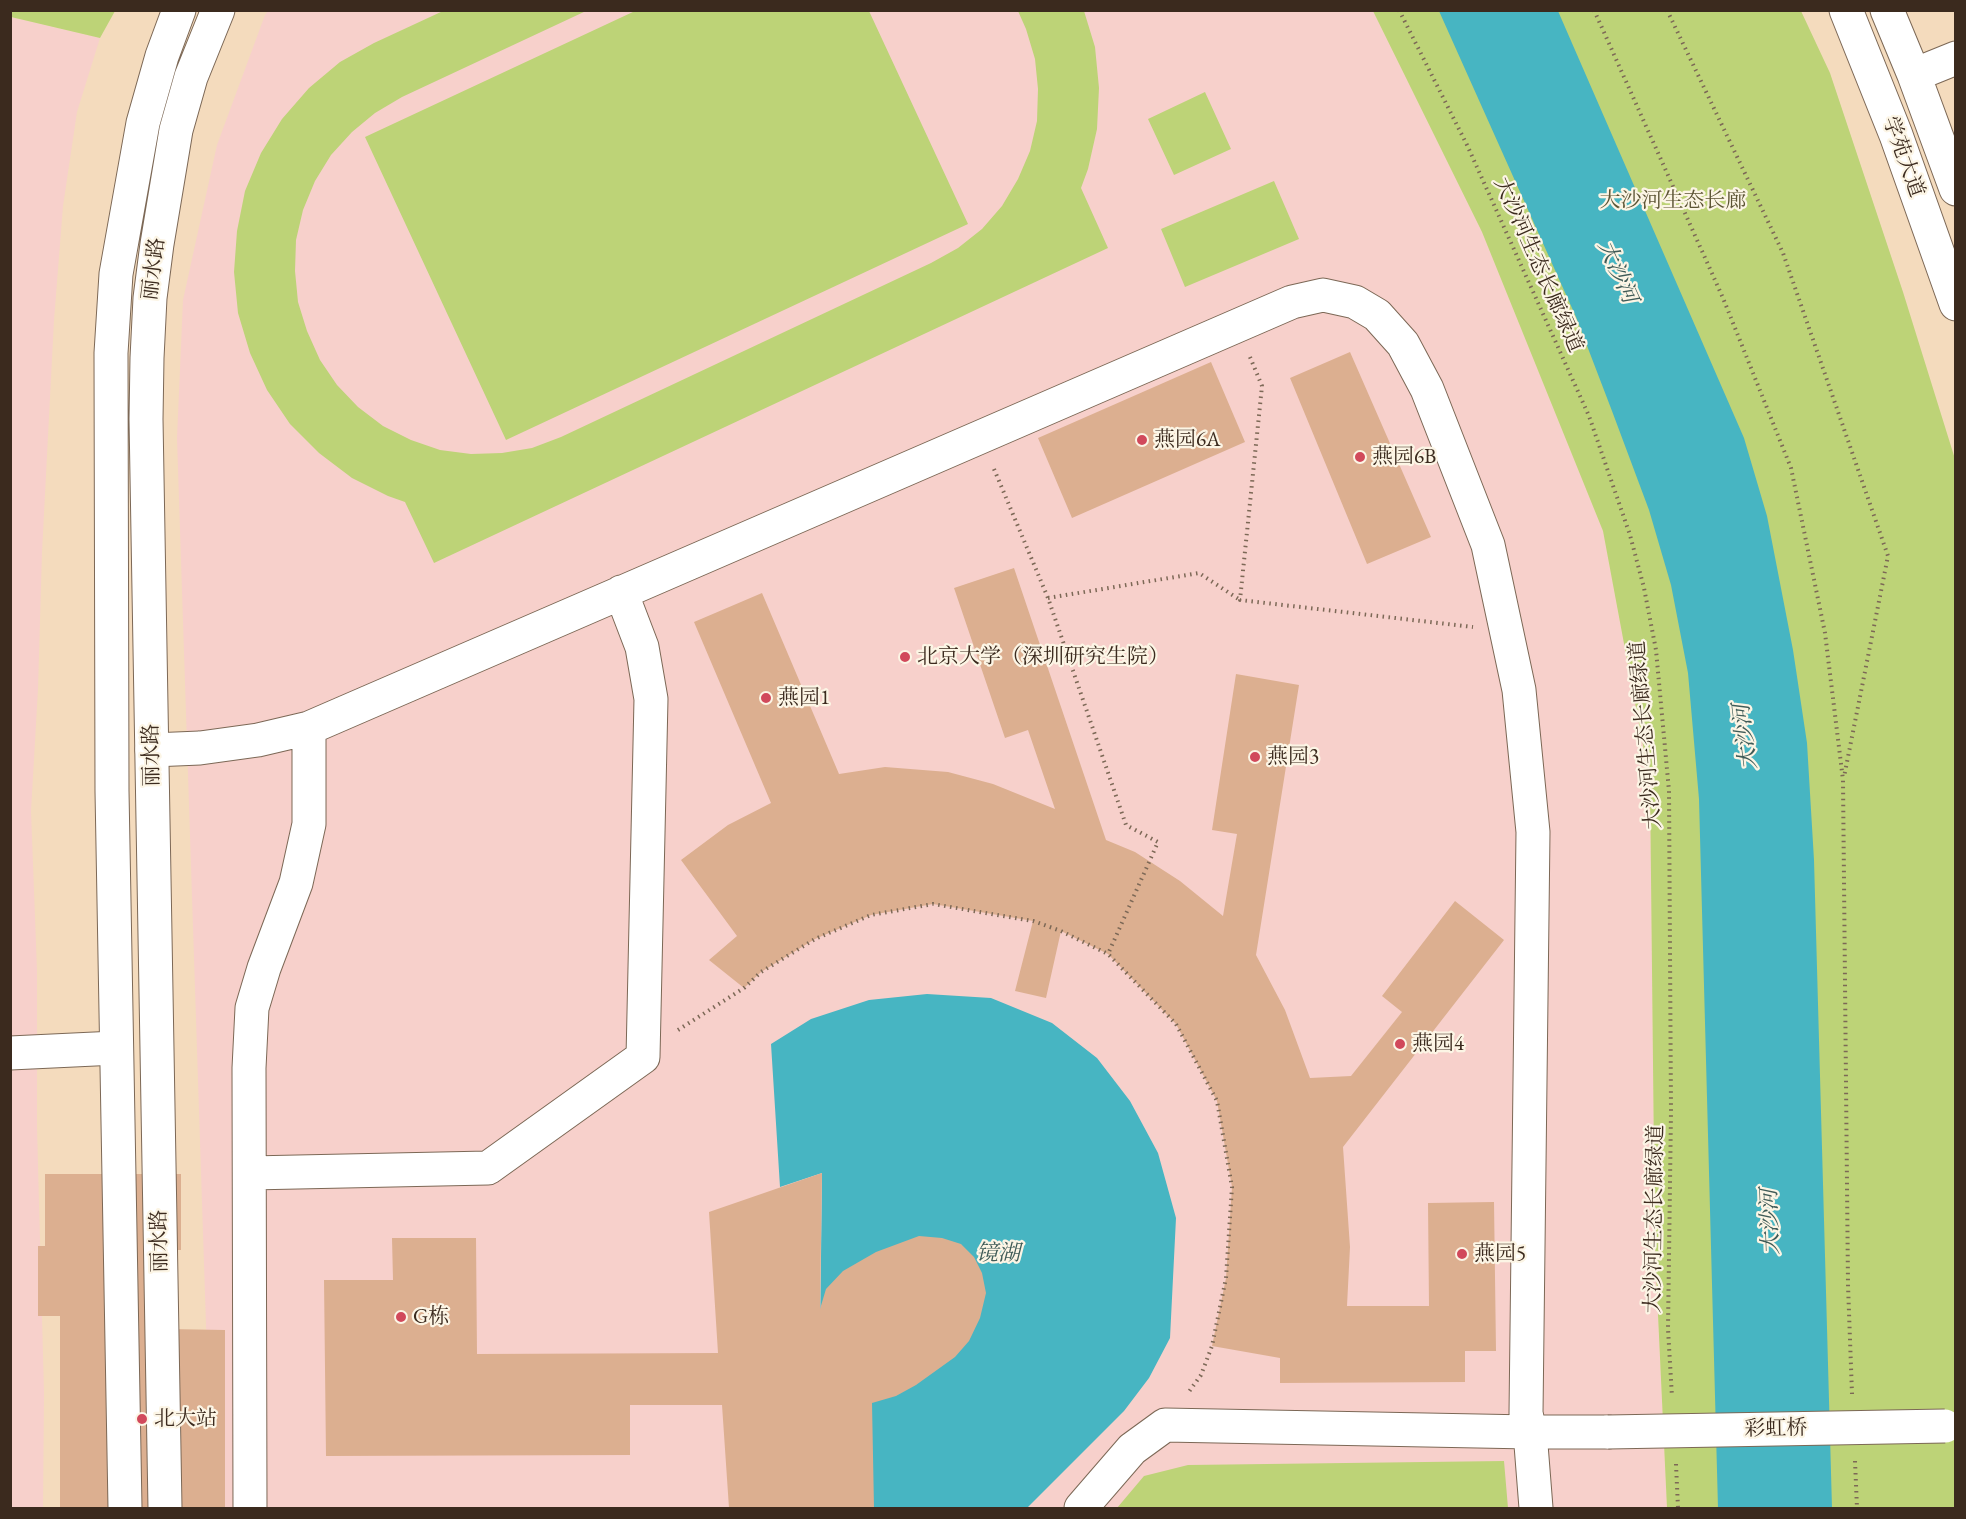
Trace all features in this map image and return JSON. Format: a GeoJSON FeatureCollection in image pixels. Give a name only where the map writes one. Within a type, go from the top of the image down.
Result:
{"type":"FeatureCollection","features":[{"type":"Feature","properties":{"kind":"street","name":"丽水路"},"geometry":{"type":"LineString","coordinates":[[125,1509],[112,779],[112,330],[116,274],[143,123],[162,56],[179,10]]}},
{"type":"Feature","properties":{"kind":"street","name":"丽水路"},"geometry":{"type":"LineString","coordinates":[[165,1509],[146,419],[147,358],[150,298],[164,199],[177,130],[191,77],[218,10]]}},
{"type":"Feature","properties":{"kind":"street","name":"学苑大道"},"geometry":{"type":"LineString","coordinates":[[1846,10],[1896,135],[1956,304]]}},
{"type":"Feature","properties":{"kind":"street","name":"学苑大道"},"geometry":{"type":"LineString","coordinates":[[1887,10],[1914,75],[1956,189]]}},
{"type":"Feature","properties":{"kind":"street"},"geometry":{"type":"LineString","coordinates":[[1914,75],[1956,58]]}},
{"type":"Feature","properties":{"kind":"street"},"geometry":{"type":"LineString","coordinates":[[152,750],[200,748],[258,740],[309,728],[1292,302],[1323,295],[1355,302],[1377,315],[1402,344],[1428,389],[1488,545],[1519,690],[1533,832],[1526,1413],[1530,1432],[1536,1509]]}},
{"type":"Feature","properties":{"kind":"street"},"geometry":{"type":"LineString","coordinates":[[250,1173],[488,1168],[643,1057],[651,699],[642,647],[621,592]]}},
{"type":"Feature","properties":{"kind":"street"},"geometry":{"type":"LineString","coordinates":[[250,1509],[249,1068],[252,1008],[264,968],[296,884],[309,824],[309,728]]}},
{"type":"Feature","properties":{"kind":"street"},"geometry":{"type":"LineString","coordinates":[[10,1053],[116,1048]]}},
{"type":"Feature","properties":{"kind":"street"},"geometry":{"type":"LineString","coordinates":[[1081,1509],[1132,1449],[1165,1425]]}},
{"type":"Feature","properties":{"kind":"street","name":"彩虹桥"},"geometry":{"type":"LineString","coordinates":[[1165,1425],[1530,1432],[1950,1426]]}},
{"type":"Feature","properties":{"kind":"path","name":"大沙河生态长廊绿道"},"geometry":{"type":"LineString","coordinates":[[1399,10],[1467,145],[1588,416],[1630,535],[1644,588],[1654,640],[1670,790],[1671,1111],[1668,1329],[1672,1407]]}},
{"type":"Feature","properties":{"kind":"path"},"geometry":{"type":"LineString","coordinates":[[1594,10],[1723,298],[1791,468],[1825,633],[1843,780],[1848,1286],[1853,1403]]}},
{"type":"Feature","properties":{"kind":"path"},"geometry":{"type":"LineString","coordinates":[[1667,10],[1783,253],[1888,556],[1843,780]]}},
{"type":"Feature","properties":{"kind":"path"},"geometry":{"type":"LineString","coordinates":[[1237,326],[1262,386],[1240,600]]}},
{"type":"Feature","properties":{"kind":"path"},"geometry":{"type":"LineString","coordinates":[[980,437],[1048,598],[1126,825],[1158,842],[1108,954]]}},
{"type":"Feature","properties":{"kind":"path"},"geometry":{"type":"LineString","coordinates":[[1048,598],[1199,573],[1240,600],[1506,630]]}},
{"type":"Feature","properties":{"kind":"path"},"geometry":{"type":"LineString","coordinates":[[643,1057],[660,1041],[744,988],[761,972],[815,939],[871,915],[933,904],[1033,921],[1061,931],[1108,954],[1176,1024],[1202,1072],[1217,1101],[1232,1187],[1226,1278],[1212,1346],[1201,1375],[1165,1425]]}},
{"type":"Feature","properties":{"kind":"path"},"geometry":{"type":"LineString","coordinates":[[1854,1450],[1857,1509]]}},
{"type":"Feature","properties":{"kind":"path"},"geometry":{"type":"LineString","coordinates":[[1676,1464],[1678,1509]]}},
{"type":"Feature","properties":{"kind":"shaded area","name":"北京大学（深圳研究生院）"},"geometry":{"type":"Polygon","coordinates":[[[268,11],[1373,11],[1482,232],[1603,531],[1650,783],[1655,1250],[1667,1508],[212,1508],[177,438],[183,300],[217,145],[268,11]]]}},
{"type":"Feature","properties":{"kind":"shaded area"},"geometry":{"type":"Polygon","coordinates":[[[11,17],[100,38],[77,112],[63,206],[54,320],[31,811],[37,970],[37,1127],[44,1393],[43,1508],[11,1508],[11,17]]]}},
{"type":"Feature","properties":{"kind":"green space"},"geometry":{"type":"Polygon","coordinates":[[[11,10],[115,11],[100,38],[11,17],[11,10]]]}},
{"type":"Feature","properties":{"kind":"green space"},"geometry":{"type":"Polygon","coordinates":[[[443,11],[586,11],[402,97],[375,113],[352,132],[331,155],[315,181],[303,210],[296,240],[295,271],[298,302],[307,331],[320,360],[337,385],[358,407],[383,426],[411,440],[440,450],[471,454],[502,453],[532,448],[561,437],[931,263],[958,248],[982,229],[1002,206],[1018,179],[1030,151],[1037,121],[1038,89],[1035,59],[1018,11],[1084,11],[1095,47],[1099,88],[1097,129],[1081,188],[1108,248],[434,563],[405,502],[352,478],[319,453],[290,424],[267,390],[250,353],[238,313],[234,272],[237,231],[245,191],[261,153],[282,119],[309,88],[340,62],[374,43],[443,11]]]}},
{"type":"Feature","properties":{"kind":"green space"},"geometry":{"type":"Polygon","coordinates":[[[635,11],[869,11],[968,224],[506,440],[365,137],[635,11]]]}},
{"type":"Feature","properties":{"kind":"green space","name":"大沙河生态长廊"},"geometry":{"type":"Polygon","coordinates":[[[1373,11],[1801,11],[1830,73],[1903,292],[1955,459],[1955,1508],[1667,1508],[1655,1250],[1650,783],[1603,531],[1482,232],[1373,11]]]}},
{"type":"Feature","properties":{"kind":"green space"},"geometry":{"type":"Polygon","coordinates":[[[1205,92],[1231,149],[1174,175],[1148,119],[1205,92]]]}},
{"type":"Feature","properties":{"kind":"green space"},"geometry":{"type":"Polygon","coordinates":[[[1274,181],[1299,239],[1185,287],[1161,229],[1274,181]]]}},
{"type":"Feature","properties":{"kind":"green space"},"geometry":{"type":"Polygon","coordinates":[[[1504,1461],[1508,1508],[1117,1508],[1144,1476],[1188,1465],[1504,1461]]]}},
{"type":"Feature","properties":{"kind":"water","name":"大沙河"},"geometry":{"type":"Polygon","coordinates":[[[1439,11],[1558,11],[1744,438],[1767,516],[1793,650],[1807,743],[1814,860],[1832,1508],[1718,1508],[1699,799],[1688,673],[1671,585],[1649,510],[1612,411],[1576,317],[1439,11]]]}},
{"type":"Feature","properties":{"kind":"water","name":"镜湖"},"geometry":{"type":"Polygon","coordinates":[[[927,994],[991,998],[1052,1023],[1097,1058],[1130,1101],[1158,1153],[1176,1218],[1170,1338],[1149,1378],[1124,1411],[1027,1508],[818,1508],[822,1173],[780,1187],[771,1044],[811,1019],[869,1000],[927,994]]]}},
{"type":"Feature","properties":{"kind":"building","name":"燕园6B"},"geometry":{"type":"Polygon","coordinates":[[[1350,352],[1431,537],[1367,564],[1290,378],[1350,352]]]}},
{"type":"Feature","properties":{"kind":"building","name":"燕园6A"},"geometry":{"type":"Polygon","coordinates":[[[1211,362],[1245,442],[1072,518],[1038,438],[1211,362]]]}},
{"type":"Feature","properties":{"kind":"building"},"geometry":{"type":"Polygon","coordinates":[[[1014,568],[1106,840],[1135,852],[1180,881],[1223,916],[1237,834],[1212,830],[1236,674],[1299,685],[1256,955],[1285,1010],[1310,1078],[1351,1076],[1402,1012],[1382,996],[1455,901],[1504,940],[1343,1147],[1350,1247],[1347,1306],[1429,1306],[1428,1203],[1494,1202],[1496,1351],[1465,1351],[1465,1382],[1280,1383],[1280,1358],[1212,1346],[1226,1278],[1232,1187],[1217,1101],[1176,1024],[1108,954],[1061,931],[1046,998],[1015,991],[1033,921],[933,904],[871,915],[815,939],[761,972],[744,988],[709,960],[737,936],[681,860],[728,825],[771,803],[694,622],[762,593],[839,774],[885,767],[948,772],[993,784],[1055,809],[1028,730],[1005,738],[954,588],[1014,568]]]}},
{"type":"Feature","properties":{"kind":"building"},"geometry":{"type":"Polygon","coordinates":[[[822,1173],[820,1309],[826,1289],[843,1271],[876,1252],[919,1236],[942,1238],[961,1244],[974,1257],[982,1273],[986,1293],[980,1318],[969,1341],[955,1357],[916,1385],[896,1396],[872,1403],[874,1508],[729,1508],[722,1405],[630,1405],[630,1455],[326,1456],[324,1280],[393,1280],[392,1238],[476,1238],[477,1354],[718,1353],[709,1212],[822,1173]]]}},
{"type":"Feature","properties":{"kind":"building","name":"北大站"},"geometry":{"type":"Polygon","coordinates":[[[45,1174],[181,1174],[181,1250],[168,1250],[168,1329],[225,1330],[225,1508],[60,1508],[60,1316],[38,1316],[38,1246],[45,1246],[45,1174]]]}},
{"type":"Feature","properties":{"kind":"place","name":"燕园6A"},"geometry":{"type":"Point","coordinates":[1142,440]}},
{"type":"Feature","properties":{"kind":"place","name":"燕园6B"},"geometry":{"type":"Point","coordinates":[1360,457]}},
{"type":"Feature","properties":{"kind":"place","name":"北京大学（深圳研究生院）"},"geometry":{"type":"Point","coordinates":[905,657]}},
{"type":"Feature","properties":{"kind":"place","name":"燕园1"},"geometry":{"type":"Point","coordinates":[766,698]}},
{"type":"Feature","properties":{"kind":"place","name":"燕园3"},"geometry":{"type":"Point","coordinates":[1255,757]}},
{"type":"Feature","properties":{"kind":"place","name":"燕园4"},"geometry":{"type":"Point","coordinates":[1400,1044]}},
{"type":"Feature","properties":{"kind":"place","name":"燕园5"},"geometry":{"type":"Point","coordinates":[1462,1254]}},
{"type":"Feature","properties":{"kind":"place","name":"G栋"},"geometry":{"type":"Point","coordinates":[401,1317]}},
{"type":"Feature","properties":{"kind":"place","name":"北大站"},"geometry":{"type":"Point","coordinates":[142,1419]}}]}
